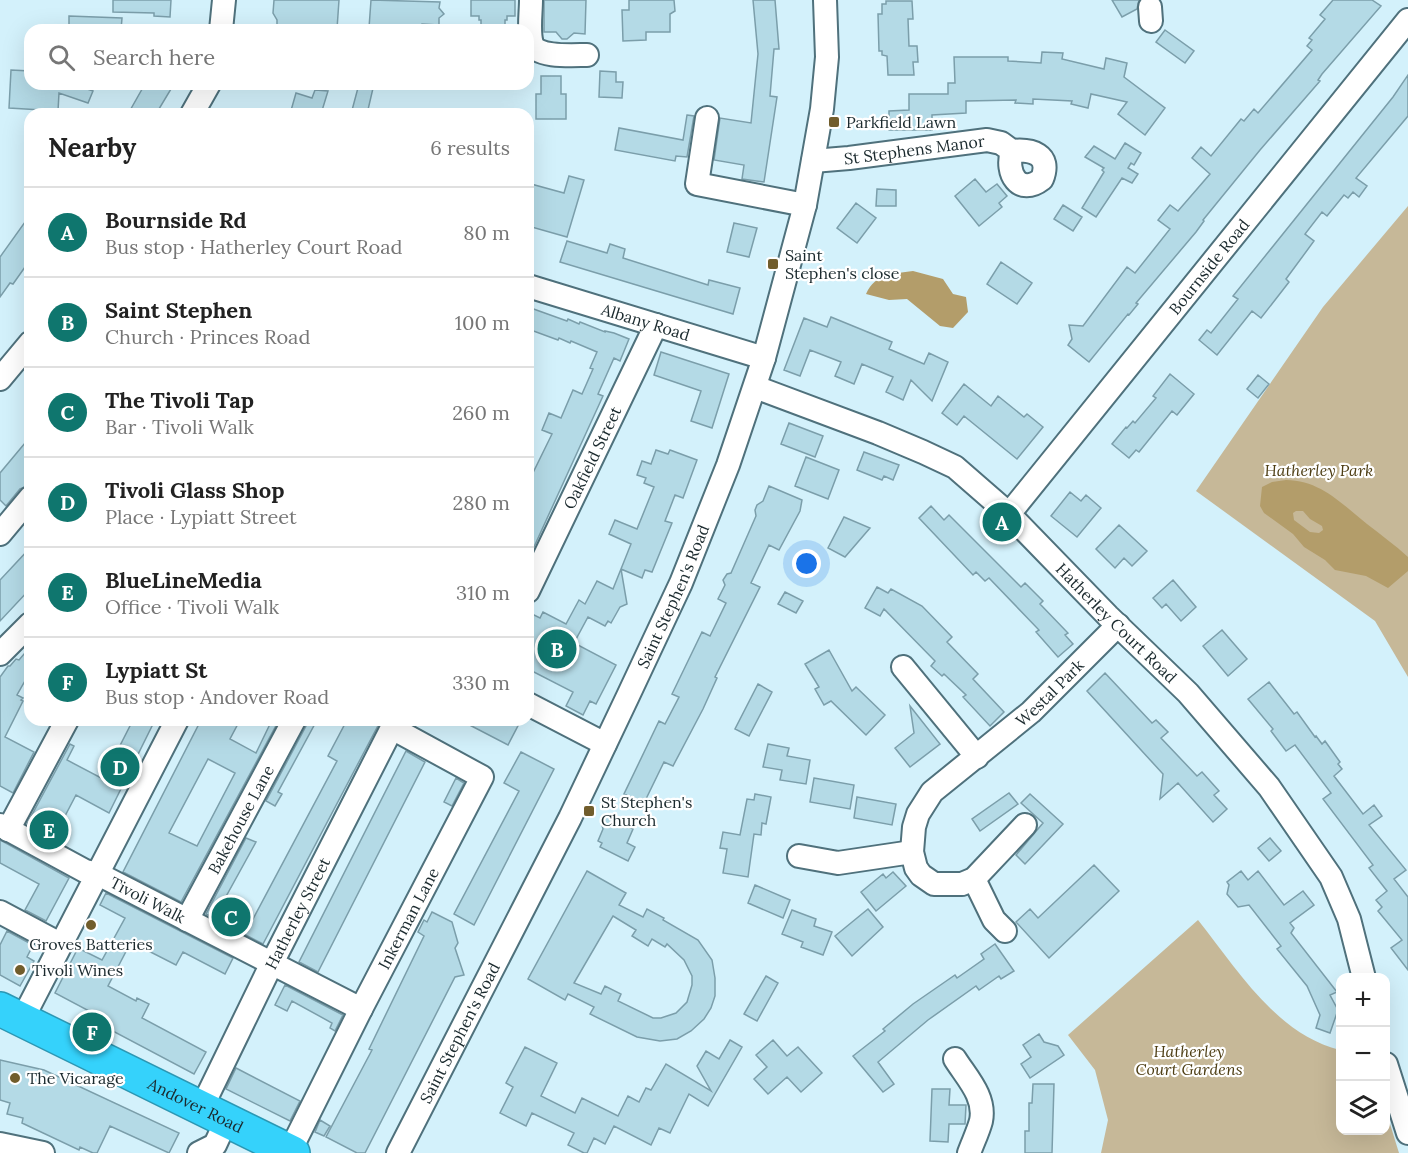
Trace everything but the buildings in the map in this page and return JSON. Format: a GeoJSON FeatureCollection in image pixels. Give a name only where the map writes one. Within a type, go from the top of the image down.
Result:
{"type":"FeatureCollection","features":[{"type":"Feature","properties":{"kind":"highway","name":"Andover Road"},"geometry":{"type":"LineString","coordinates":[[11,1014],[292,1152]]}},
{"type":"Feature","properties":{"kind":"street"},"geometry":{"type":"LineString","coordinates":[[222,24],[224,0]]}},
{"type":"Feature","properties":{"kind":"street"},"geometry":{"type":"LineString","coordinates":[[531,0],[532,24]]}},
{"type":"Feature","properties":{"kind":"street","name":"Saint Stephen's Road"},"geometry":{"type":"LineString","coordinates":[[398,1153],[570,818],[681,583],[728,465],[764,358],[805,205],[827,57],[825,0]]}},
{"type":"Feature","properties":{"kind":"street","name":"Bournside Road"},"geometry":{"type":"LineString","coordinates":[[1009,514],[1408,20]]}},
{"type":"Feature","properties":{"kind":"street"},"geometry":{"type":"LineString","coordinates":[[534,48],[541,53],[587,55]]}},
{"type":"Feature","properties":{"kind":"street"},"geometry":{"type":"LineString","coordinates":[[195,108],[206,90]]}},
{"type":"Feature","properties":{"kind":"street"},"geometry":{"type":"LineString","coordinates":[[707,118],[697,184],[805,205]]}},
{"type":"Feature","properties":{"kind":"street","name":"St Stephens Manor"},"geometry":{"type":"LineString","coordinates":[[813,161],[987,140],[1001,143],[1012,151]]}},
{"type":"Feature","properties":{"kind":"street","name":"Albany Road"},"geometry":{"type":"LineString","coordinates":[[534,288],[764,358]]}},
{"type":"Feature","properties":{"kind":"street","name":"Oakfield Street"},"geometry":{"type":"LineString","coordinates":[[534,579],[656,325]]}},
{"type":"Feature","properties":{"kind":"street"},"geometry":{"type":"LineString","coordinates":[[0,379],[24,350]]}},
{"type":"Feature","properties":{"kind":"street","name":"Hatherley Court Road"},"geometry":{"type":"LineString","coordinates":[[755,387],[878,433],[955,467],[1009,514],[1188,693],[1269,788],[1320,858],[1331,877],[1344,905],[1363,973]]}},
{"type":"Feature","properties":{"kind":"street"},"geometry":{"type":"LineString","coordinates":[[0,534],[24,505]]}},
{"type":"Feature","properties":{"kind":"street","name":"Westal Park"},"geometry":{"type":"LineString","coordinates":[[912,852],[914,827],[924,803],[932,792],[1032,712],[1118,625]]}},
{"type":"Feature","properties":{"kind":"street"},"geometry":{"type":"LineString","coordinates":[[0,654],[24,630]]}},
{"type":"Feature","properties":{"kind":"street"},"geometry":{"type":"LineString","coordinates":[[903,667],[977,757]]}},
{"type":"Feature","properties":{"kind":"street"},"geometry":{"type":"LineString","coordinates":[[534,707],[605,744]]}},
{"type":"Feature","properties":{"kind":"street"},"geometry":{"type":"LineString","coordinates":[[4,827],[63,726]]}},
{"type":"Feature","properties":{"kind":"street"},"geometry":{"type":"LineString","coordinates":[[11,1014],[60,944],[174,726]]}},
{"type":"Feature","properties":{"kind":"street","name":"Bakehouse Lane"},"geometry":{"type":"LineString","coordinates":[[187,920],[291,726]]}},
{"type":"Feature","properties":{"kind":"street","name":"Hatherley Street"},"geometry":{"type":"LineString","coordinates":[[199,1153],[215,1145],[215,1113],[272,963],[393,726]]}},
{"type":"Feature","properties":{"kind":"street","name":"Inkerman Lane"},"geometry":{"type":"LineString","coordinates":[[292,1152],[361,1009],[482,777],[397,726]]}},
{"type":"Feature","properties":{"kind":"street"},"geometry":{"type":"LineString","coordinates":[[799,856],[838,863],[912,852],[916,868],[921,875],[934,884],[962,884],[974,879],[1025,825]]}},
{"type":"Feature","properties":{"kind":"street","name":"Tivoli Walk"},"geometry":{"type":"LineString","coordinates":[[4,827],[85,871],[98,874],[361,1009]]}},
{"type":"Feature","properties":{"kind":"street"},"geometry":{"type":"LineString","coordinates":[[974,879],[994,920],[1005,931]]}},
{"type":"Feature","properties":{"kind":"street"},"geometry":{"type":"LineString","coordinates":[[0,912],[60,944]]}},
{"type":"Feature","properties":{"kind":"street"},"geometry":{"type":"LineString","coordinates":[[955,1059],[976,1090],[981,1103],[981,1121],[969,1153]]}},
{"type":"Feature","properties":{"kind":"street"},"geometry":{"type":"LineString","coordinates":[[1390,1076],[1408,1132]]}},
{"type":"Feature","properties":{"kind":"street"},"geometry":{"type":"LineString","coordinates":[[0,1144],[43,1153]]}},
{"type":"Feature","properties":{"kind":"green space","name":"Hatherley Park"},"geometry":{"type":"Polygon","coordinates":[[[1408,206],[1408,677],[1375,621],[1196,491],[1323,307],[1408,206]]]}},
{"type":"Feature","properties":{"kind":"green space","name":"Hatherley Court Gardens"},"geometry":{"type":"Polygon","coordinates":[[[1198,920],[1243,978],[1277,1015],[1296,1030],[1317,1042],[1336,1049],[1336,1135],[1390,1135],[1390,1124],[1399,1153],[1101,1153],[1108,1120],[1095,1070],[1068,1035],[1198,920]]]}},
{"type":"Feature","properties":{"kind":"shaded area"},"geometry":{"type":"Polygon","coordinates":[[[913,271],[943,279],[953,294],[966,297],[968,312],[953,328],[940,326],[907,299],[889,300],[866,294],[880,278],[913,271]]]}},
{"type":"Feature","properties":{"kind":"shaded area"},"geometry":{"type":"Polygon","coordinates":[[[1298,481],[1330,494],[1408,557],[1408,571],[1388,588],[1366,576],[1335,570],[1264,513],[1260,506],[1262,487],[1272,482],[1298,481]],[[1303,511],[1293,513],[1294,520],[1310,532],[1319,533],[1323,530],[1322,526],[1310,519],[1303,511]]]}},
{"type":"Feature","properties":{"kind":"place","name":"Parkfield Lawn"},"geometry":{"type":"Point","coordinates":[834,122]}},
{"type":"Feature","properties":{"kind":"place","name":"Saint Stephen's close"},"geometry":{"type":"Point","coordinates":[773,264]}},
{"type":"Feature","properties":{"kind":"place","name":"Bournside Rd"},"geometry":{"type":"Point","coordinates":[1002,522]}},
{"type":"Feature","properties":{"kind":"place","name":"Saint Stephen"},"geometry":{"type":"Point","coordinates":[557,649]}},
{"type":"Feature","properties":{"kind":"place","name":"Tivoli Glass Shop"},"geometry":{"type":"Point","coordinates":[120,767]}},
{"type":"Feature","properties":{"kind":"place","name":"St Stephen's Church"},"geometry":{"type":"Point","coordinates":[589,811]}},
{"type":"Feature","properties":{"kind":"place","name":"BlueLineMedia"},"geometry":{"type":"Point","coordinates":[49,830]}},
{"type":"Feature","properties":{"kind":"place","name":"The Tivoli Tap"},"geometry":{"type":"Point","coordinates":[231,917]}},
{"type":"Feature","properties":{"kind":"place","name":"Groves Batteries"},"geometry":{"type":"Point","coordinates":[91,925]}},
{"type":"Feature","properties":{"kind":"place","name":"Tivoli Wines"},"geometry":{"type":"Point","coordinates":[20,970]}},
{"type":"Feature","properties":{"kind":"place","name":"Lypiatt St"},"geometry":{"type":"Point","coordinates":[92,1032]}},
{"type":"Feature","properties":{"kind":"place","name":"The Vicarage"},"geometry":{"type":"Point","coordinates":[15,1078]}}]}
